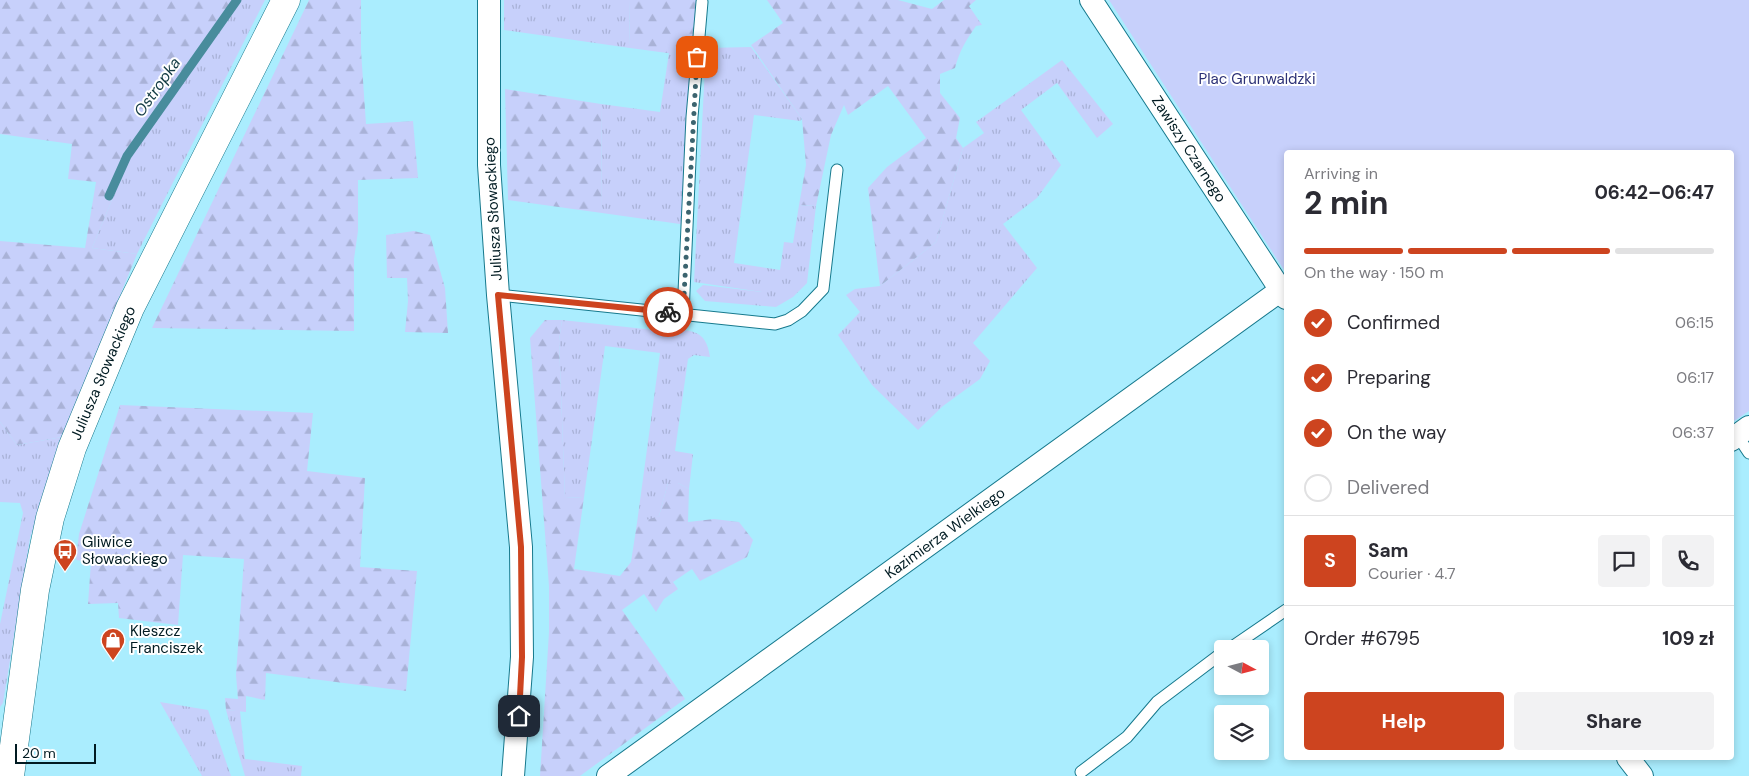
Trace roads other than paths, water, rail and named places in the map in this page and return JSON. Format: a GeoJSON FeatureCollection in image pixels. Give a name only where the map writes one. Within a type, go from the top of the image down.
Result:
{"type":"FeatureCollection","features":[{"type":"Feature","properties":{"kind":"main road","name":"Juliusza Słowackiego"},"geometry":{"type":"LineString","coordinates":[[10,776],[9,731],[50,518],[72,448],[130,308],[286,0]]}},
{"type":"Feature","properties":{"kind":"street","name":"Juliusza Słowackiego"},"geometry":{"type":"LineString","coordinates":[[489,0],[489,165],[498,295],[521,547],[522,657],[513,776]]}},
{"type":"Feature","properties":{"kind":"street","name":"Zawiszy Czarnego"},"geometry":{"type":"LineString","coordinates":[[1091,0],[1283,294]]}},
{"type":"Feature","properties":{"kind":"street","name":"Kazimierza Wielkiego"},"geometry":{"type":"LineString","coordinates":[[608,776],[1283,294]]}},
{"type":"Feature","properties":{"kind":"street"},"geometry":{"type":"LineString","coordinates":[[1630,760],[1642,776]]}},
{"type":"Feature","properties":{"kind":"lane"},"geometry":{"type":"LineString","coordinates":[[683,314],[692,117],[702,2]]}},
{"type":"Feature","properties":{"kind":"lane"},"geometry":{"type":"LineString","coordinates":[[498,295],[775,324],[788,320],[802,310],[823,289],[837,170]]}},
{"type":"Feature","properties":{"kind":"lane"},"geometry":{"type":"LineString","coordinates":[[1241,640],[1284,611]]}},
{"type":"Feature","properties":{"kind":"lane"},"geometry":{"type":"LineString","coordinates":[[1081,772],[1127,737],[1157,702],[1214,659]]}},
{"type":"Feature","properties":{"kind":"waterway","name":"Ostropka"},"geometry":{"type":"LineString","coordinates":[[109,196],[127,156],[237,0]]}},
{"type":"Feature","properties":{"kind":"place","name":"Gliwice Słowackiego"},"geometry":{"type":"Point","coordinates":[65,572]}},
{"type":"Feature","properties":{"kind":"place","name":"Kleszcz Franciszek"},"geometry":{"type":"Point","coordinates":[113,661]}},
{"type":"Feature","properties":{"kind":"park label","name":"Plac Grunwaldzki"},"geometry":{"type":"Point","coordinates":[1257,79]}}]}
